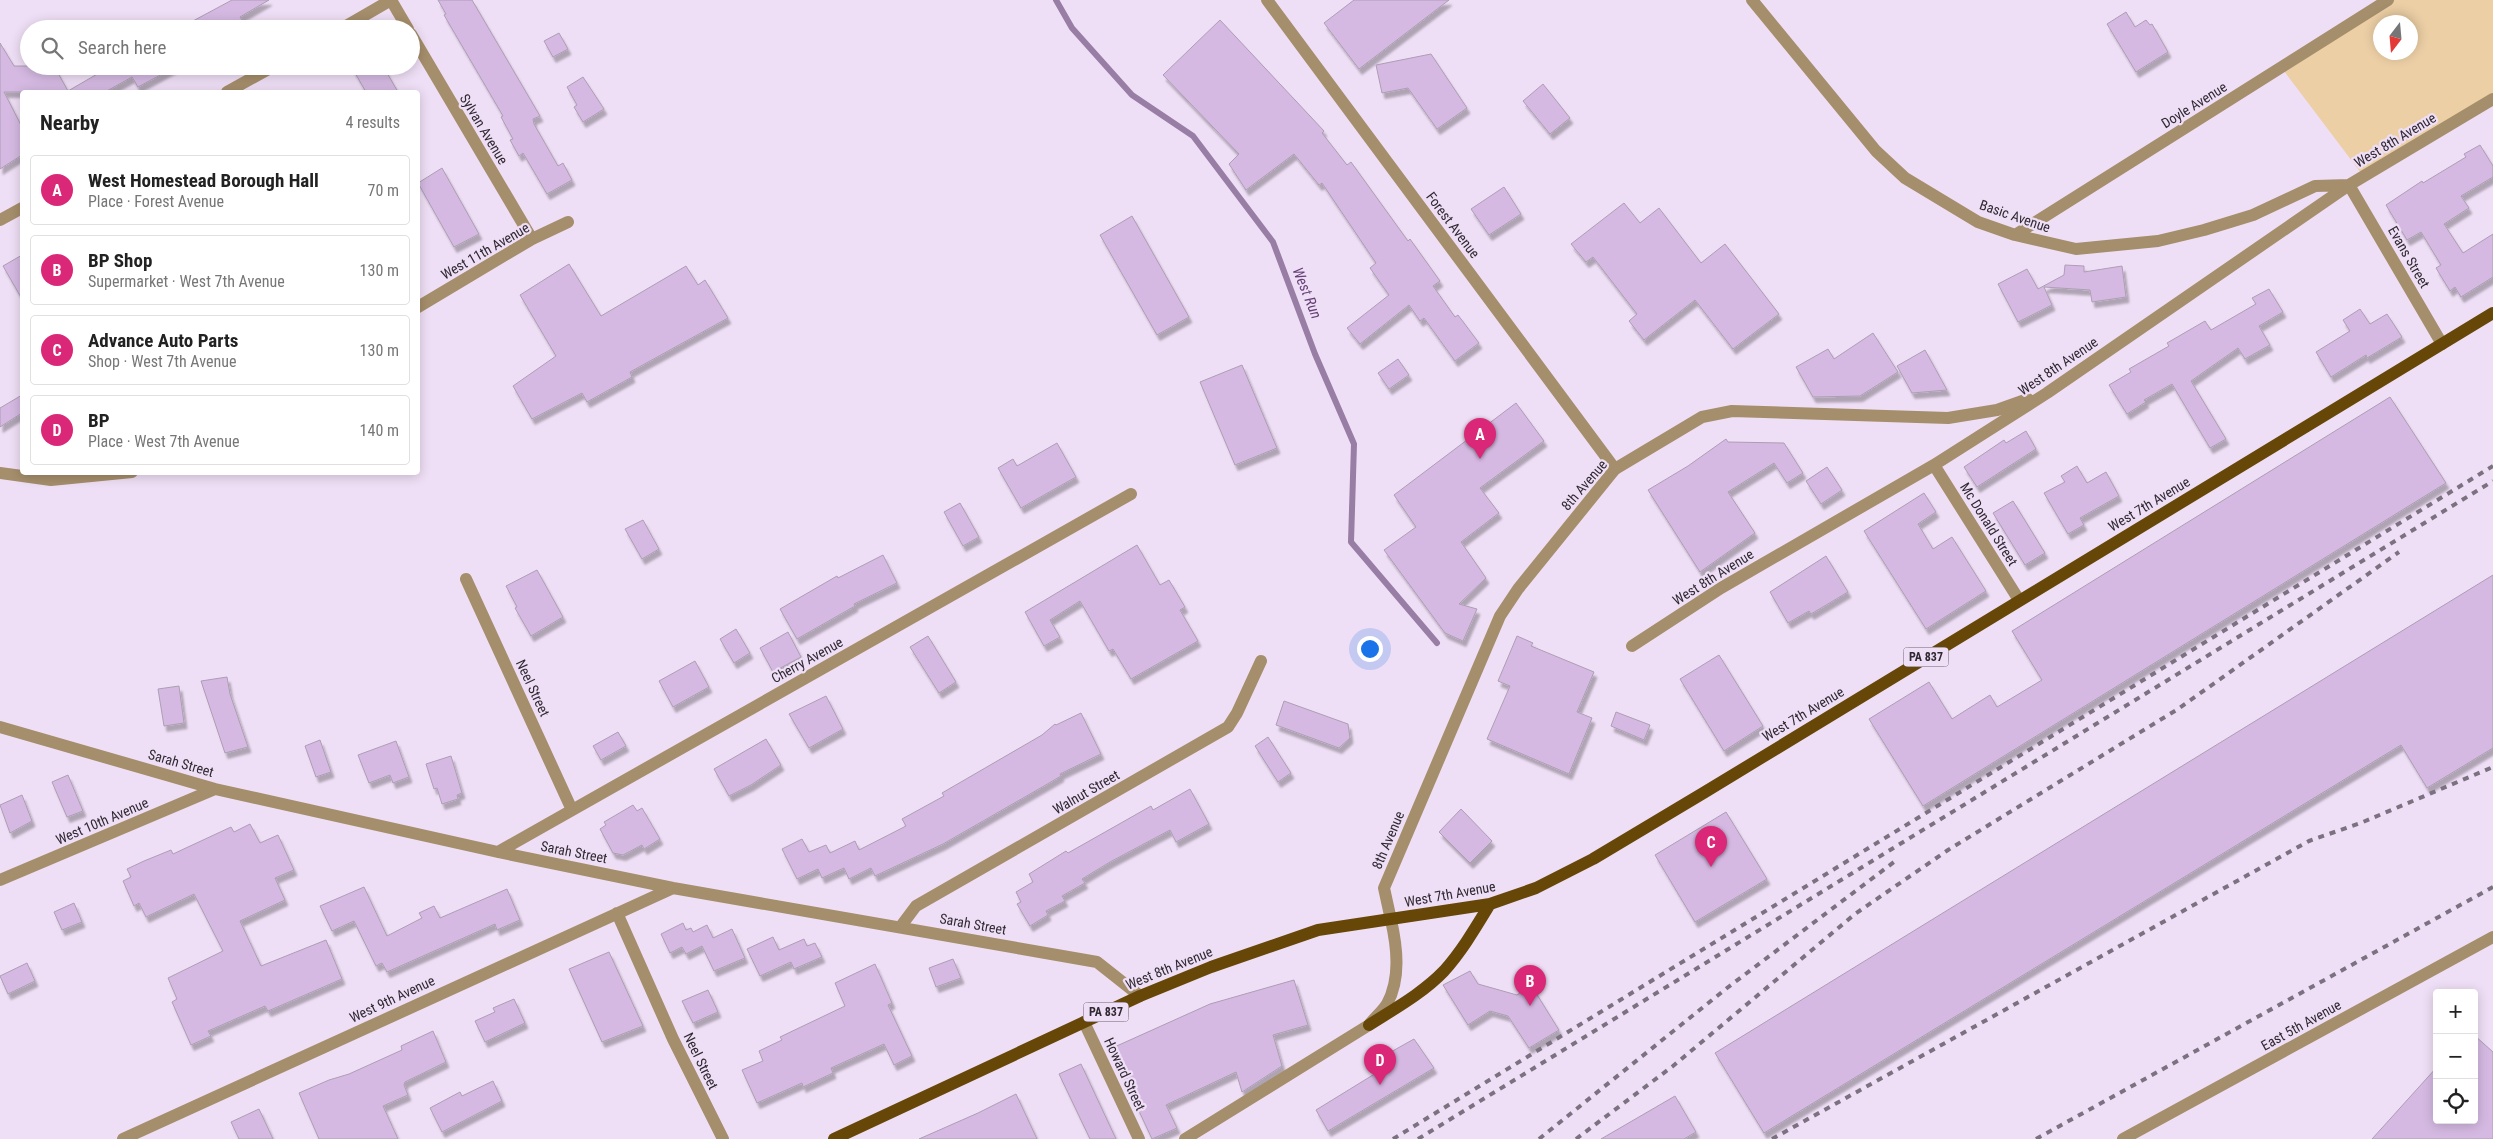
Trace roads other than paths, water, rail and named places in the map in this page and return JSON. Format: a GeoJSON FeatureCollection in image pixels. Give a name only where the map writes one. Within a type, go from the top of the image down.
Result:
{"type":"FeatureCollection","features":[{"type":"Feature","properties":{"kind":"main road","name":"West 7th Avenue"},"geometry":{"type":"LineString","coordinates":[[1391,920],[1490,904],[1536,888],[1593,859],[2493,313]]}},
{"type":"Feature","properties":{"kind":"main road"},"geometry":{"type":"LineString","coordinates":[[1369,1025],[1403,1004],[1443,972],[1467,941],[1490,904]]}},
{"type":"Feature","properties":{"kind":"main road","name":"West 8th Avenue"},"geometry":{"type":"LineString","coordinates":[[834,1139],[1140,996],[1211,967],[1318,930],[1391,920]]}},
{"type":"Feature","properties":{"kind":"street"},"geometry":{"type":"LineString","coordinates":[[357,20],[391,0],[403,20]]}},
{"type":"Feature","properties":{"kind":"street","name":"Forest Avenue"},"geometry":{"type":"LineString","coordinates":[[1267,0],[1615,469]]}},
{"type":"Feature","properties":{"kind":"street","name":"Basic Avenue"},"geometry":{"type":"LineString","coordinates":[[1752,0],[1876,151],[1905,178],[1978,222],[2015,235],[2076,249],[2158,241],[2204,230],[2252,214],[2315,186],[2349,185]]}},
{"type":"Feature","properties":{"kind":"street","name":"Doyle Avenue"},"geometry":{"type":"LineString","coordinates":[[2015,235],[2388,0]]}},
{"type":"Feature","properties":{"kind":"street","name":"Sylvan Avenue"},"geometry":{"type":"LineString","coordinates":[[420,49],[532,239]]}},
{"type":"Feature","properties":{"kind":"street"},"geometry":{"type":"LineString","coordinates":[[232,90],[258,75]]}},
{"type":"Feature","properties":{"kind":"street","name":"West 8th Avenue"},"geometry":{"type":"LineString","coordinates":[[1632,646],[1721,588],[1934,465],[2047,393],[2349,185],[2493,99]]}},
{"type":"Feature","properties":{"kind":"street","name":"Evans Street"},"geometry":{"type":"LineString","coordinates":[[2349,185],[2442,344]]}},
{"type":"Feature","properties":{"kind":"street"},"geometry":{"type":"LineString","coordinates":[[0,220],[20,209]]}},
{"type":"Feature","properties":{"kind":"street","name":"West 11th Avenue"},"geometry":{"type":"LineString","coordinates":[[420,306],[532,239],[568,222]]}},
{"type":"Feature","properties":{"kind":"street","name":"8th Avenue"},"geometry":{"type":"LineString","coordinates":[[1391,920],[1384,888],[1500,616],[1518,589],[1615,469],[1702,416],[1732,411],[1948,418],[1997,410],[2047,393]]}},
{"type":"Feature","properties":{"kind":"street","name":"Mc Donald Street"},"geometry":{"type":"LineString","coordinates":[[1934,465],[2019,600]]}},
{"type":"Feature","properties":{"kind":"street"},"geometry":{"type":"LineString","coordinates":[[0,473],[50,480],[101,475]]}},
{"type":"Feature","properties":{"kind":"street","name":"Cherry Avenue"},"geometry":{"type":"LineString","coordinates":[[498,852],[1131,494]]}},
{"type":"Feature","properties":{"kind":"street","name":"Neel Street"},"geometry":{"type":"LineString","coordinates":[[466,579],[572,810]]}},
{"type":"Feature","properties":{"kind":"street","name":"Walnut Street"},"geometry":{"type":"LineString","coordinates":[[901,926],[916,906],[1228,728],[1237,713],[1260,661]]}},
{"type":"Feature","properties":{"kind":"street","name":"Sarah Street"},"geometry":{"type":"LineString","coordinates":[[0,728],[215,789],[498,852],[673,888],[901,926],[1097,962],[1140,996]]}},
{"type":"Feature","properties":{"kind":"street","name":"West 10th Avenue"},"geometry":{"type":"LineString","coordinates":[[0,880],[215,789]]}},
{"type":"Feature","properties":{"kind":"street","name":"West 9th Avenue"},"geometry":{"type":"LineString","coordinates":[[123,1139],[673,888]]}},
{"type":"Feature","properties":{"kind":"street","name":"Neel Street"},"geometry":{"type":"LineString","coordinates":[[617,913],[673,1038],[723,1139]]}},
{"type":"Feature","properties":{"kind":"street","name":"West 7th Avenue"},"geometry":{"type":"LineString","coordinates":[[1185,1139],[1369,1025],[1387,1004],[1395,980],[1397,948],[1391,920]]}},
{"type":"Feature","properties":{"kind":"street","name":"East 5th Avenue"},"geometry":{"type":"LineString","coordinates":[[2124,1139],[2493,938]]}},
{"type":"Feature","properties":{"kind":"street","name":"Howard Street"},"geometry":{"type":"LineString","coordinates":[[1084,1022],[1138,1139]]}},
{"type":"Feature","properties":{"kind":"waterway","name":"West Run"},"geometry":{"type":"LineString","coordinates":[[1056,0],[1072,28],[1132,95],[1193,136],[1273,242],[1315,354],[1354,444],[1351,542],[1437,643]]}},
{"type":"Feature","properties":{"kind":"railway"},"geometry":{"type":"LineString","coordinates":[[1393,1139],[2493,466]]}},
{"type":"Feature","properties":{"kind":"railway"},"geometry":{"type":"LineString","coordinates":[[1418,1139],[2493,481]]}},
{"type":"Feature","properties":{"kind":"railway"},"geometry":{"type":"LineString","coordinates":[[1576,1139],[1673,1066],[1855,914],[1948,850],[2178,709],[2399,552]]}},
{"type":"Feature","properties":{"kind":"railway"},"geometry":{"type":"LineString","coordinates":[[1772,1139],[2309,841],[2363,822],[2493,767]]}},
{"type":"Feature","properties":{"kind":"railway"},"geometry":{"type":"LineString","coordinates":[[1539,1139],[1727,988],[1894,862]]}},
{"type":"Feature","properties":{"kind":"railway"},"geometry":{"type":"LineString","coordinates":[[2036,1139],[2493,887]]}},
{"type":"Feature","properties":{"kind":"place","name":"West Homestead Borough Hall"},"geometry":{"type":"Point","coordinates":[1480,459]}},
{"type":"Feature","properties":{"kind":"place","name":"Advance Auto Parts"},"geometry":{"type":"Point","coordinates":[1711,867]}},
{"type":"Feature","properties":{"kind":"place","name":"BP Shop"},"geometry":{"type":"Point","coordinates":[1530,1006]}},
{"type":"Feature","properties":{"kind":"place","name":"BP"},"geometry":{"type":"Point","coordinates":[1380,1085]}}]}
